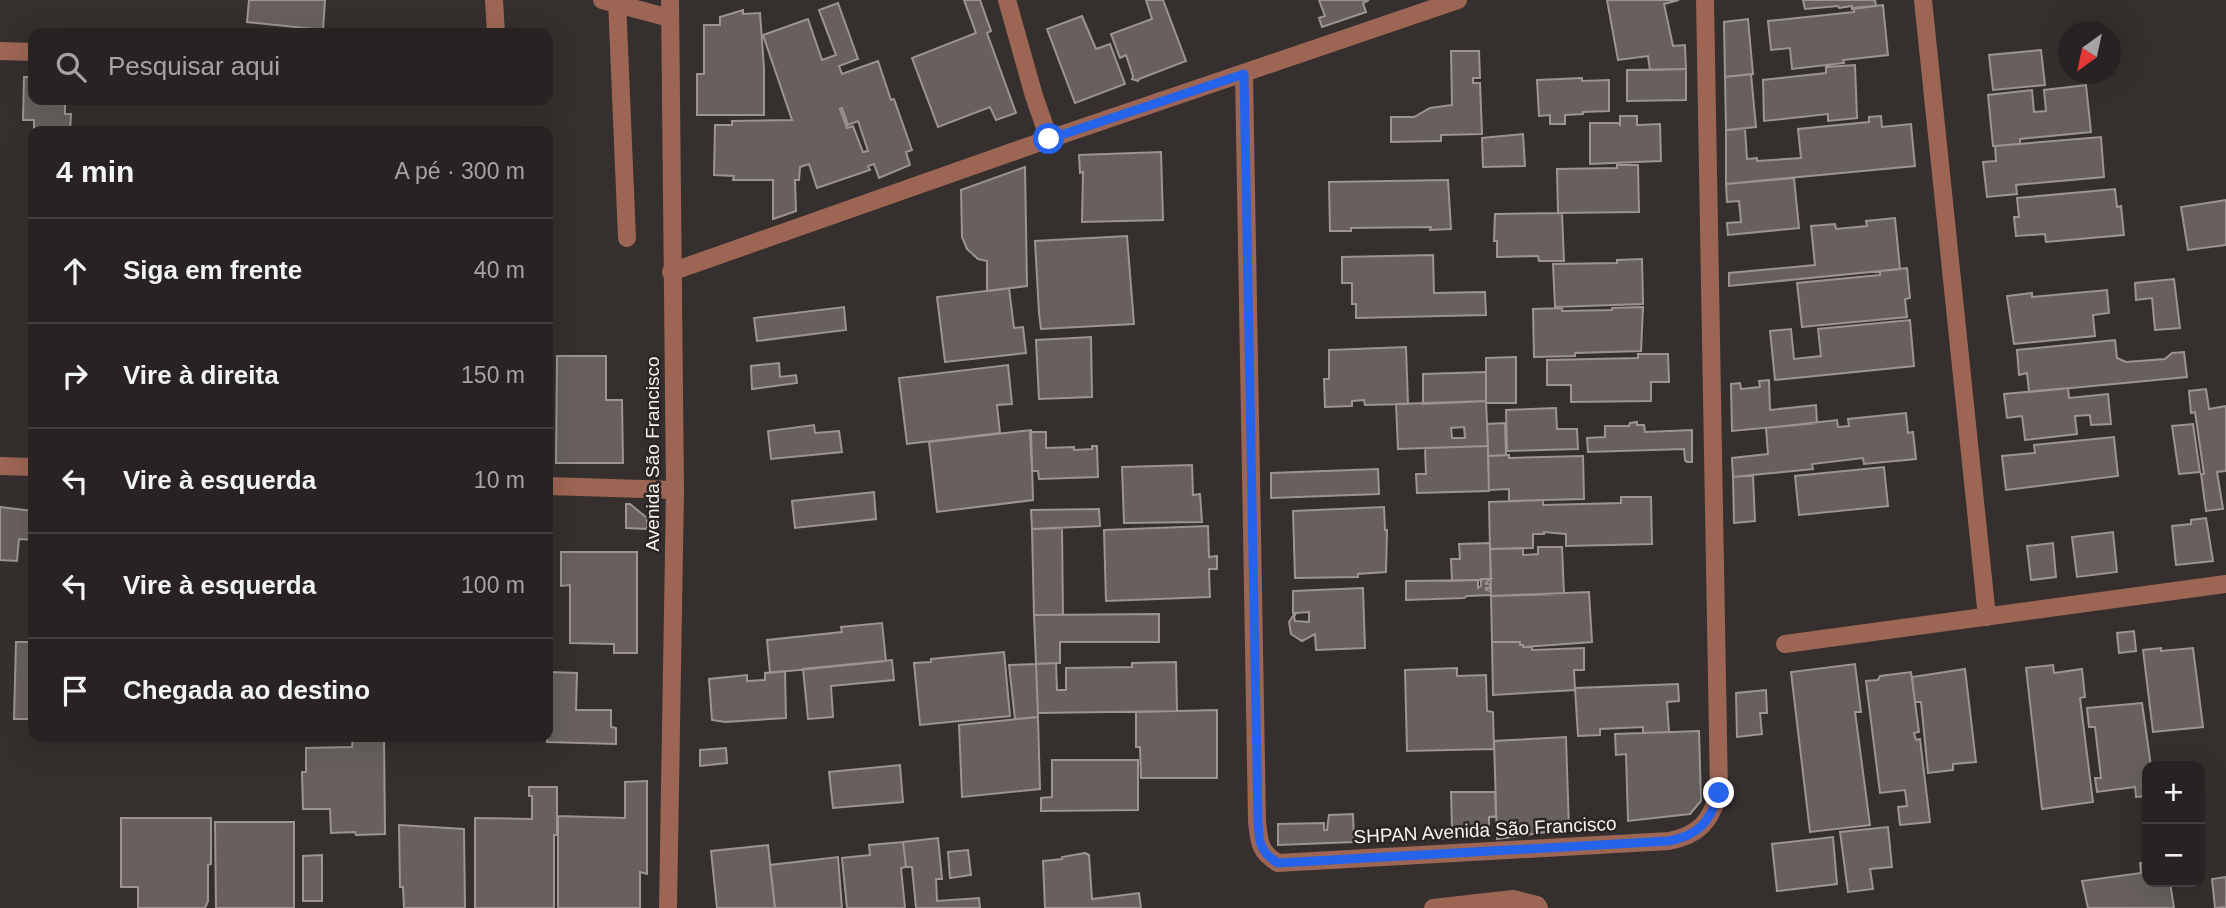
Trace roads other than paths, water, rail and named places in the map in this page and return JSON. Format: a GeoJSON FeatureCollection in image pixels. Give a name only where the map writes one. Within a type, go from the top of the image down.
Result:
{"type":"FeatureCollection","features":[{"type":"Feature","properties":{"kind":"street"},"geometry":{"type":"LineString","coordinates":[[495,0],[496,28]]}},
{"type":"Feature","properties":{"kind":"street"},"geometry":{"type":"LineString","coordinates":[[1007,0],[1049,139]]}},
{"type":"Feature","properties":{"kind":"street"},"geometry":{"type":"LineString","coordinates":[[671,272],[1049,139],[1458,0]]}},
{"type":"Feature","properties":{"kind":"street","name":"SHPAN Avenida São Francisco"},"geometry":{"type":"LineString","coordinates":[[1244,74],[1258,821],[1262,848],[1268,857],[1278,863],[1669,841],[1687,837],[1701,826],[1713,813],[1719,793],[1705,0]]}},
{"type":"Feature","properties":{"kind":"street"},"geometry":{"type":"LineString","coordinates":[[1923,0],[1987,617]]}},
{"type":"Feature","properties":{"kind":"street"},"geometry":{"type":"LineString","coordinates":[[627,238],[612,1],[670,9]]}},
{"type":"Feature","properties":{"kind":"street","name":"Avenida São Francisco"},"geometry":{"type":"LineString","coordinates":[[668,908],[676,490],[671,272],[670,9]]}},
{"type":"Feature","properties":{"kind":"street"},"geometry":{"type":"LineString","coordinates":[[0,51],[28,52]]}},
{"type":"Feature","properties":{"kind":"street"},"geometry":{"type":"LineString","coordinates":[[0,466],[28,467]]}},
{"type":"Feature","properties":{"kind":"street"},"geometry":{"type":"LineString","coordinates":[[553,486],[676,490]]}},
{"type":"Feature","properties":{"kind":"street"},"geometry":{"type":"LineString","coordinates":[[1785,644],[2226,584]]}},
{"type":"Feature","properties":{"kind":"street"},"geometry":{"type":"LineString","coordinates":[[1433,908],[1513,899],[1537,905],[1539,908]]}}]}
